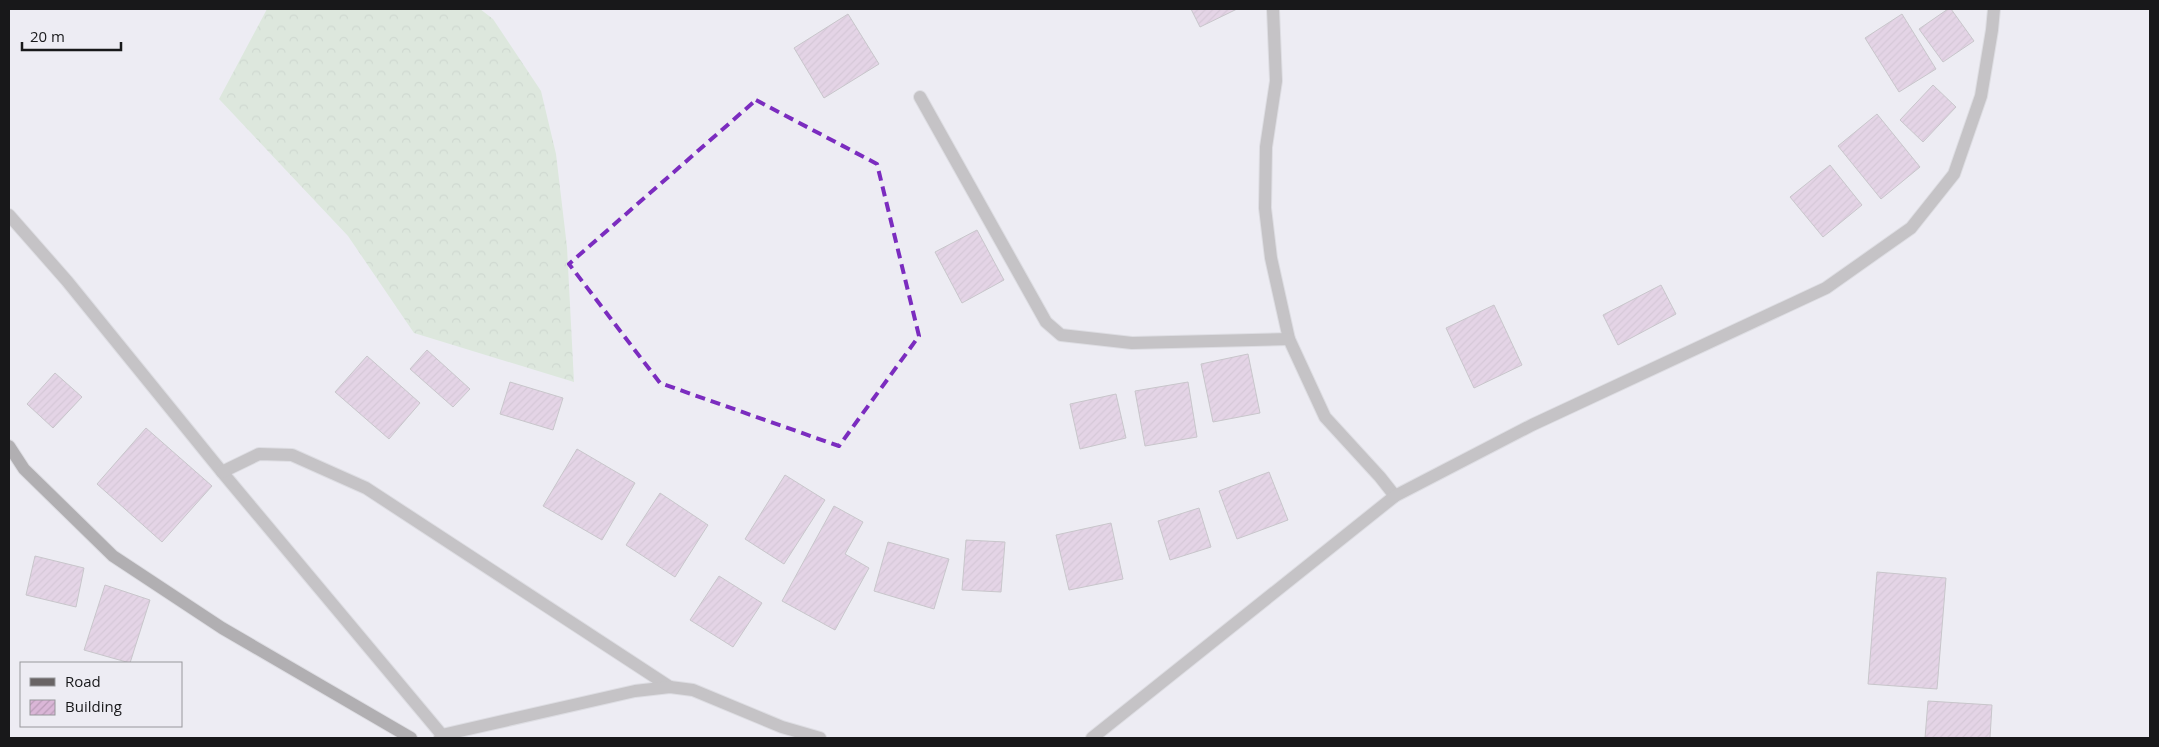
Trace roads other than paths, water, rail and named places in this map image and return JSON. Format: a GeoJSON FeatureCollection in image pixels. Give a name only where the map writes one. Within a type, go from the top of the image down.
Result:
{"type":"FeatureCollection","features":[{"type":"Feature","properties":{"kind":"street"},"geometry":{"type":"LineString","coordinates":[[1273,9],[1276,82],[1266,147],[1265,208],[1271,258],[1289,339],[1325,417],[1395,496]]}},
{"type":"Feature","properties":{"kind":"street"},"geometry":{"type":"LineString","coordinates":[[1092,738],[1395,496],[1532,425],[1826,288],[1911,228],[1954,174],[1981,96],[1994,9]]}},
{"type":"Feature","properties":{"kind":"street"},"geometry":{"type":"LineString","coordinates":[[920,97],[1046,322],[1061,335],[1132,343],[1289,339]]}},
{"type":"Feature","properties":{"kind":"street"},"geometry":{"type":"LineString","coordinates":[[9,215],[67,280],[222,472],[441,737],[635,691],[670,688],[693,690],[782,727],[820,738]]}},
{"type":"Feature","properties":{"kind":"street"},"geometry":{"type":"LineString","coordinates":[[10,449],[24,469],[113,556],[222,628],[411,738]]}},
{"type":"Feature","properties":{"kind":"street"},"geometry":{"type":"LineString","coordinates":[[222,472],[259,454],[292,455],[366,488],[670,688]]}}]}
